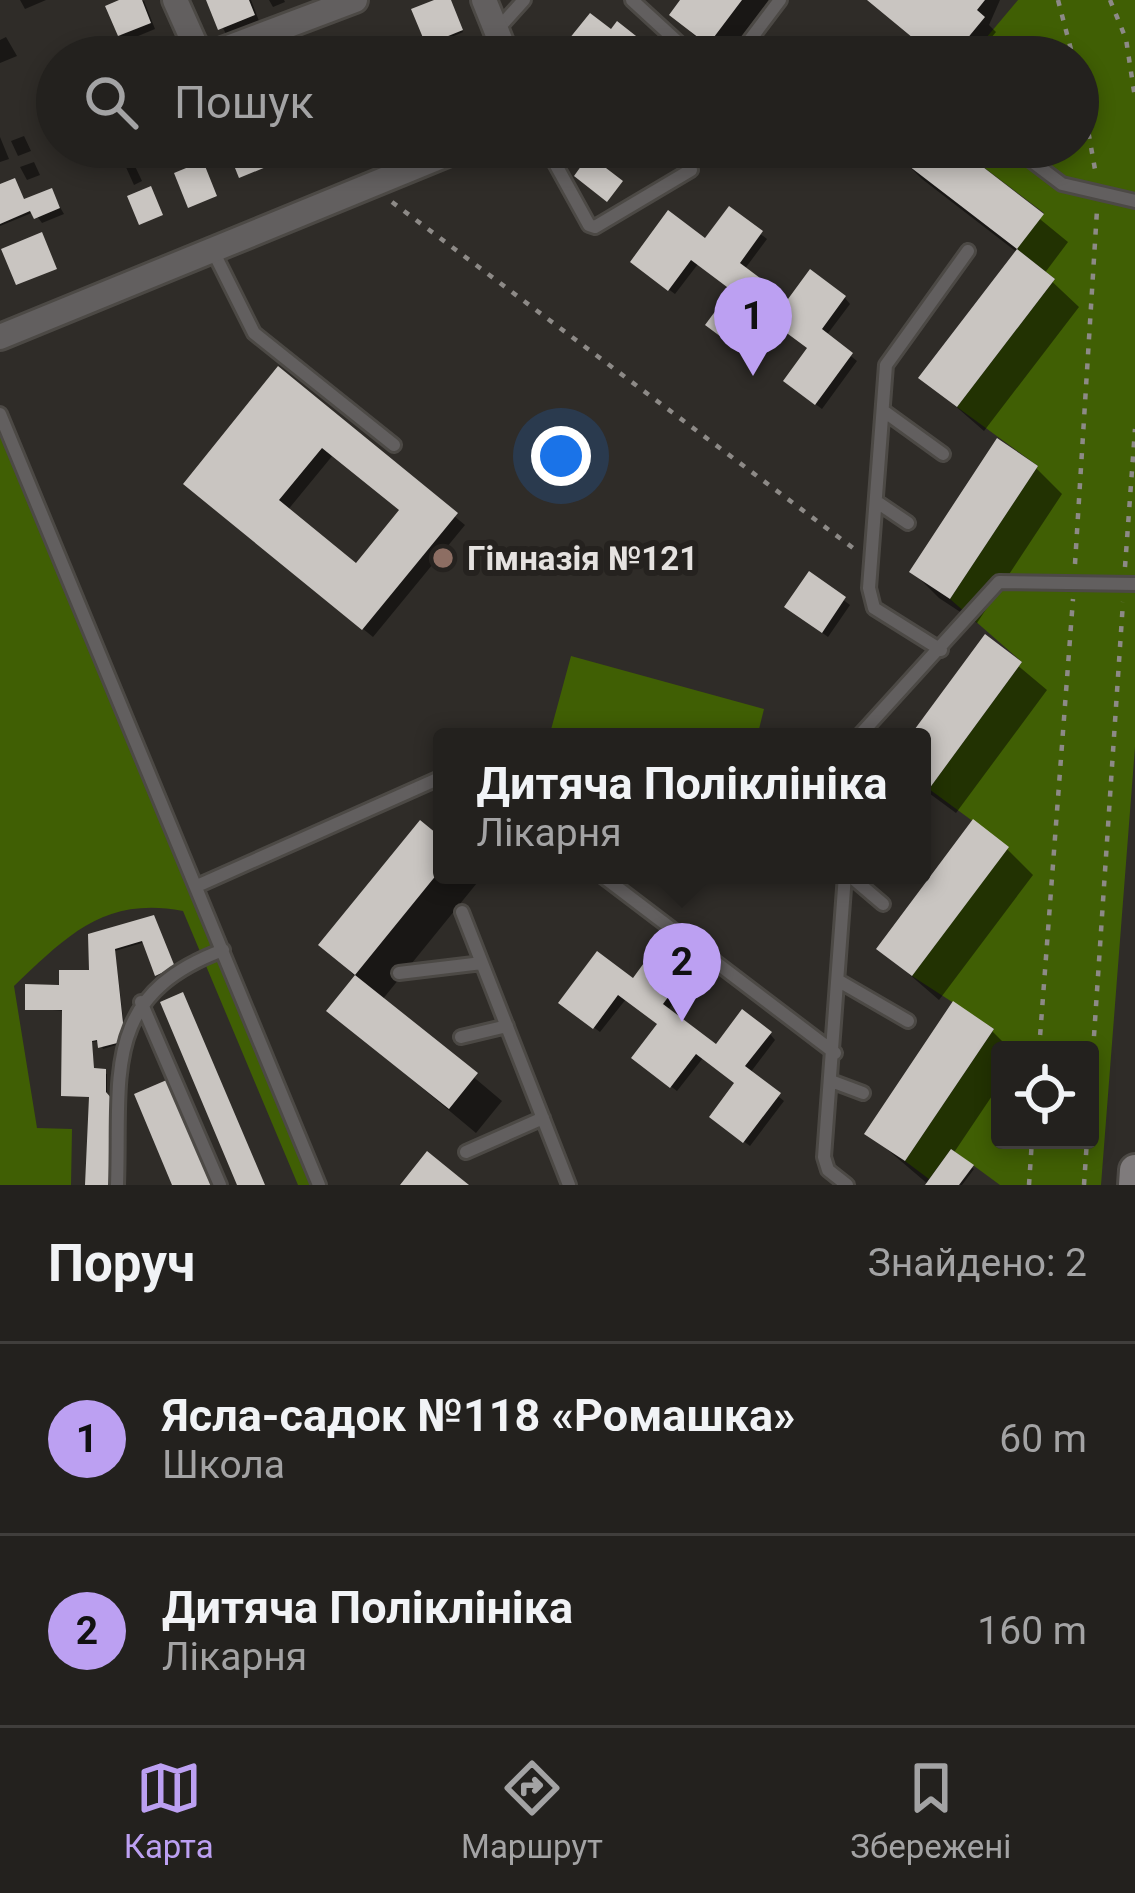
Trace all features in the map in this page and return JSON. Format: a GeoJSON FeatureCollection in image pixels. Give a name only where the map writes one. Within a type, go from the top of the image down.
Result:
{"type":"FeatureCollection","features":[{"type":"Feature","properties":{"kind":"main road"},"geometry":{"type":"LineString","coordinates":[[1134,1185],[1135,1170]]}},
{"type":"Feature","properties":{"kind":"street"},"geometry":{"type":"LineString","coordinates":[[175,0],[191,36]]}},
{"type":"Feature","properties":{"kind":"street"},"geometry":{"type":"LineString","coordinates":[[260,36],[355,0]]}},
{"type":"Feature","properties":{"kind":"street"},"geometry":{"type":"LineString","coordinates":[[484,0],[498,36]]}},
{"type":"Feature","properties":{"kind":"street"},"geometry":{"type":"LineString","coordinates":[[0,337],[412,168]]}},
{"type":"Feature","properties":{"kind":"lane"},"geometry":{"type":"LineString","coordinates":[[496,31],[524,0]]}},
{"type":"Feature","properties":{"kind":"lane"},"geometry":{"type":"LineString","coordinates":[[632,0],[671,36]]}},
{"type":"Feature","properties":{"kind":"lane"},"geometry":{"type":"LineString","coordinates":[[752,36],[780,0]]}},
{"type":"Feature","properties":{"kind":"lane"},"geometry":{"type":"LineString","coordinates":[[558,168],[589,225],[595,227],[692,170]]}},
{"type":"Feature","properties":{"kind":"lane"},"geometry":{"type":"LineString","coordinates":[[1041,168],[1062,184],[1135,200]]}},
{"type":"Feature","properties":{"kind":"lane"},"geometry":{"type":"LineString","coordinates":[[213,249],[254,333],[394,445]]}},
{"type":"Feature","properties":{"kind":"lane"},"geometry":{"type":"LineString","coordinates":[[941,650],[874,608],[869,599],[890,355],[968,251]]}},
{"type":"Feature","properties":{"kind":"lane"},"geometry":{"type":"LineString","coordinates":[[885,412],[943,454]]}},
{"type":"Feature","properties":{"kind":"lane"},"geometry":{"type":"LineString","coordinates":[[0,414],[319,1185]]}},
{"type":"Feature","properties":{"kind":"lane"},"geometry":{"type":"LineString","coordinates":[[877,502],[908,523]]}},
{"type":"Feature","properties":{"kind":"lane"},"geometry":{"type":"LineString","coordinates":[[867,728],[999,582],[1130,584]]}},
{"type":"Feature","properties":{"kind":"lane"},"geometry":{"type":"LineString","coordinates":[[197,886],[433,781]]}},
{"type":"Feature","properties":{"kind":"lane"},"geometry":{"type":"LineString","coordinates":[[613,884],[835,1053]]}},
{"type":"Feature","properties":{"kind":"lane"},"geometry":{"type":"LineString","coordinates":[[838,1182],[825,1164],[846,884]]}},
{"type":"Feature","properties":{"kind":"lane"},"geometry":{"type":"LineString","coordinates":[[858,884],[884,904]]}},
{"type":"Feature","properties":{"kind":"lane"},"geometry":{"type":"LineString","coordinates":[[462,912],[569,1185]]}},
{"type":"Feature","properties":{"kind":"lane"},"geometry":{"type":"LineString","coordinates":[[118,1185],[118,1082],[141,1002],[202,958],[223,950]]}},
{"type":"Feature","properties":{"kind":"lane"},"geometry":{"type":"LineString","coordinates":[[399,973],[482,963]]}},
{"type":"Feature","properties":{"kind":"lane"},"geometry":{"type":"LineString","coordinates":[[839,982],[908,1021]]}},
{"type":"Feature","properties":{"kind":"lane"},"geometry":{"type":"LineString","coordinates":[[141,1002],[220,1185]]}},
{"type":"Feature","properties":{"kind":"lane"},"geometry":{"type":"LineString","coordinates":[[461,1037],[507,1026]]}},
{"type":"Feature","properties":{"kind":"lane"},"geometry":{"type":"LineString","coordinates":[[831,1081],[863,1093]]}},
{"type":"Feature","properties":{"kind":"lane"},"geometry":{"type":"LineString","coordinates":[[466,1153],[543,1118]]}},
{"type":"Feature","properties":{"kind":"path"},"geometry":{"type":"LineString","coordinates":[[1058,0],[1067,36]]}},
{"type":"Feature","properties":{"kind":"path"},"geometry":{"type":"LineString","coordinates":[[1110,0],[1126,39],[1135,98]]}},
{"type":"Feature","properties":{"kind":"path"},"geometry":{"type":"LineString","coordinates":[[1040,1041],[1074,584],[1098,194],[1094,168]]}},
{"type":"Feature","properties":{"kind":"path"},"geometry":{"type":"LineString","coordinates":[[369,185],[872,562]]}},
{"type":"Feature","properties":{"kind":"path"},"geometry":{"type":"LineString","coordinates":[[1094,1041],[1130,584],[1135,429]]}},
{"type":"Feature","properties":{"kind":"path"},"geometry":{"type":"LineString","coordinates":[[1029,1185],[1031,1149]]}},
{"type":"Feature","properties":{"kind":"path"},"geometry":{"type":"LineString","coordinates":[[1084,1185],[1086,1149]]}},
{"type":"Feature","properties":{"kind":"green space"},"geometry":{"type":"Polygon","coordinates":[[[1018,0],[1135,0],[1135,747],[1101,1185],[1000,1185],[951,1149],[929,1179],[905,1161],[994,1029],[912,976],[1008,847],[931,786],[1022,662],[950,599],[1038,466],[957,407],[1055,279],[1017,249],[1044,213],[985,168],[1099,168],[1099,36],[988,36],[1018,0]]]}},
{"type":"Feature","properties":{"kind":"green space"},"geometry":{"type":"Polygon","coordinates":[[[0,414],[319,1185],[298,1185],[183,911],[155,908],[131,909],[89,924],[14,986],[37,1128],[72,1129],[71,1185],[0,1185],[0,414]]]}},
{"type":"Feature","properties":{"kind":"green space"},"geometry":{"type":"Polygon","coordinates":[[[571,656],[764,709],[759,728],[551,728],[571,656]]]}},
{"type":"Feature","properties":{"kind":"building"},"geometry":{"type":"Polygon","coordinates":[[[119,0],[142,0],[151,23],[118,36],[105,6],[119,0]]]}},
{"type":"Feature","properties":{"kind":"building"},"geometry":{"type":"Polygon","coordinates":[[[206,0],[249,0],[255,15],[218,30],[206,0]]]}},
{"type":"Feature","properties":{"kind":"building"},"geometry":{"type":"Polygon","coordinates":[[[434,0],[451,0],[463,30],[448,36],[422,36],[411,9],[434,0]]]}},
{"type":"Feature","properties":{"kind":"building"},"geometry":{"type":"Polygon","coordinates":[[[680,0],[742,0],[715,36],[696,36],[669,15],[680,0]]]}},
{"type":"Feature","properties":{"kind":"building"},"geometry":{"type":"Polygon","coordinates":[[[867,0],[985,0],[977,10],[985,17],[969,36],[911,36],[867,0]]]}},
{"type":"Feature","properties":{"kind":"building"},"geometry":{"type":"Polygon","coordinates":[[[590,13],[611,29],[617,21],[636,36],[571,36],[590,13]]]}},
{"type":"Feature","properties":{"kind":"building"},"geometry":{"type":"Polygon","coordinates":[[[206,168],[217,196],[188,208],[174,173],[206,168]]]}},
{"type":"Feature","properties":{"kind":"building"},"geometry":{"type":"Polygon","coordinates":[[[235,168],[264,168],[239,178],[235,168]]]}},
{"type":"Feature","properties":{"kind":"building"},"geometry":{"type":"Polygon","coordinates":[[[580,168],[606,168],[623,181],[607,202],[574,176],[580,168]]]}},
{"type":"Feature","properties":{"kind":"building"},"geometry":{"type":"Polygon","coordinates":[[[912,168],[984,168],[1044,214],[1017,249],[912,168]]]}},
{"type":"Feature","properties":{"kind":"building"},"geometry":{"type":"Polygon","coordinates":[[[15,178],[24,199],[52,188],[60,208],[34,219],[30,211],[0,224],[0,184],[15,178]]]}},
{"type":"Feature","properties":{"kind":"building"},"geometry":{"type":"Polygon","coordinates":[[[151,186],[163,215],[139,225],[127,196],[151,186]]]}},
{"type":"Feature","properties":{"kind":"building"},"geometry":{"type":"Polygon","coordinates":[[[729,206],[763,231],[740,263],[788,299],[810,269],[846,296],[822,329],[853,353],[815,405],[783,381],[807,348],[765,317],[740,351],[705,325],[731,290],[691,260],[668,291],[630,262],[668,210],[705,238],[729,206]]]}},
{"type":"Feature","properties":{"kind":"building"},"geometry":{"type":"Polygon","coordinates":[[[42,232],[57,269],[16,285],[1,249],[42,232]]]}},
{"type":"Feature","properties":{"kind":"building"},"geometry":{"type":"Polygon","coordinates":[[[1017,249],[1055,279],[957,407],[918,378],[1017,249]]]}},
{"type":"Feature","properties":{"kind":"building"},"geometry":{"type":"Polygon","coordinates":[[[278,366],[458,513],[362,630],[183,484],[278,366]],[[322,448],[279,500],[356,563],[399,510],[322,448]]]}},
{"type":"Feature","properties":{"kind":"building"},"geometry":{"type":"Polygon","coordinates":[[[997,438],[1038,466],[950,599],[909,572],[997,438]]]}},
{"type":"Feature","properties":{"kind":"building"},"geometry":{"type":"Polygon","coordinates":[[[809,571],[846,597],[822,633],[784,607],[809,571]]]}},
{"type":"Feature","properties":{"kind":"building"},"geometry":{"type":"Polygon","coordinates":[[[985,634],[1022,662],[931,786],[931,728],[916,728],[985,634]]]}},
{"type":"Feature","properties":{"kind":"building"},"geometry":{"type":"Polygon","coordinates":[[[973,819],[1009,847],[912,976],[876,949],[924,884],[931,884],[931,875],[973,819]]]}},
{"type":"Feature","properties":{"kind":"building"},"geometry":{"type":"Polygon","coordinates":[[[420,820],[433,831],[433,879],[355,975],[318,945],[420,820]]]}},
{"type":"Feature","properties":{"kind":"building"},"geometry":{"type":"Polygon","coordinates":[[[154,915],[175,967],[155,976],[142,941],[115,949],[125,1041],[98,1048],[97,1040],[92,1041],[94,1068],[106,1069],[106,1092],[112,1099],[109,1185],[85,1185],[89,1097],[61,1096],[62,1010],[25,1010],[25,984],[59,985],[59,970],[89,970],[88,934],[154,915]]]}},
{"type":"Feature","properties":{"kind":"building"},"geometry":{"type":"Polygon","coordinates":[[[657,945],[689,969],[663,1004],[716,1044],[742,1009],[772,1032],[745,1066],[781,1093],[743,1143],[709,1117],[734,1083],[696,1054],[670,1088],[631,1058],[657,1024],[618,995],[593,1029],[558,1003],[597,951],[633,978],[657,945]]]}},
{"type":"Feature","properties":{"kind":"building"},"geometry":{"type":"Polygon","coordinates":[[[355,975],[478,1073],[449,1109],[326,1011],[355,975]]]}},
{"type":"Feature","properties":{"kind":"building"},"geometry":{"type":"Polygon","coordinates":[[[183,992],[265,1185],[237,1185],[160,1002],[183,992]]]}},
{"type":"Feature","properties":{"kind":"building"},"geometry":{"type":"Polygon","coordinates":[[[953,1001],[994,1029],[905,1161],[864,1134],[953,1001]]]}},
{"type":"Feature","properties":{"kind":"building"},"geometry":{"type":"Polygon","coordinates":[[[169,1079],[214,1185],[172,1185],[134,1094],[169,1079]]]}},
{"type":"Feature","properties":{"kind":"building"},"geometry":{"type":"Polygon","coordinates":[[[951,1149],[974,1165],[959,1185],[925,1185],[951,1149]]]}},
{"type":"Feature","properties":{"kind":"building"},"geometry":{"type":"Polygon","coordinates":[[[427,1151],[459,1177],[469,1185],[400,1185],[427,1151]]]}},
{"type":"Feature","properties":{"kind":"place","name":"Ясла-садок №118 «Ромашка»"},"geometry":{"type":"Point","coordinates":[753,376]}},
{"type":"Feature","properties":{"kind":"place","name":"Гімназія №121"},"geometry":{"type":"Point","coordinates":[443,558]}},
{"type":"Feature","properties":{"kind":"place","name":"Дитяча Поліклініка"},"geometry":{"type":"Point","coordinates":[682,1022]}}]}
